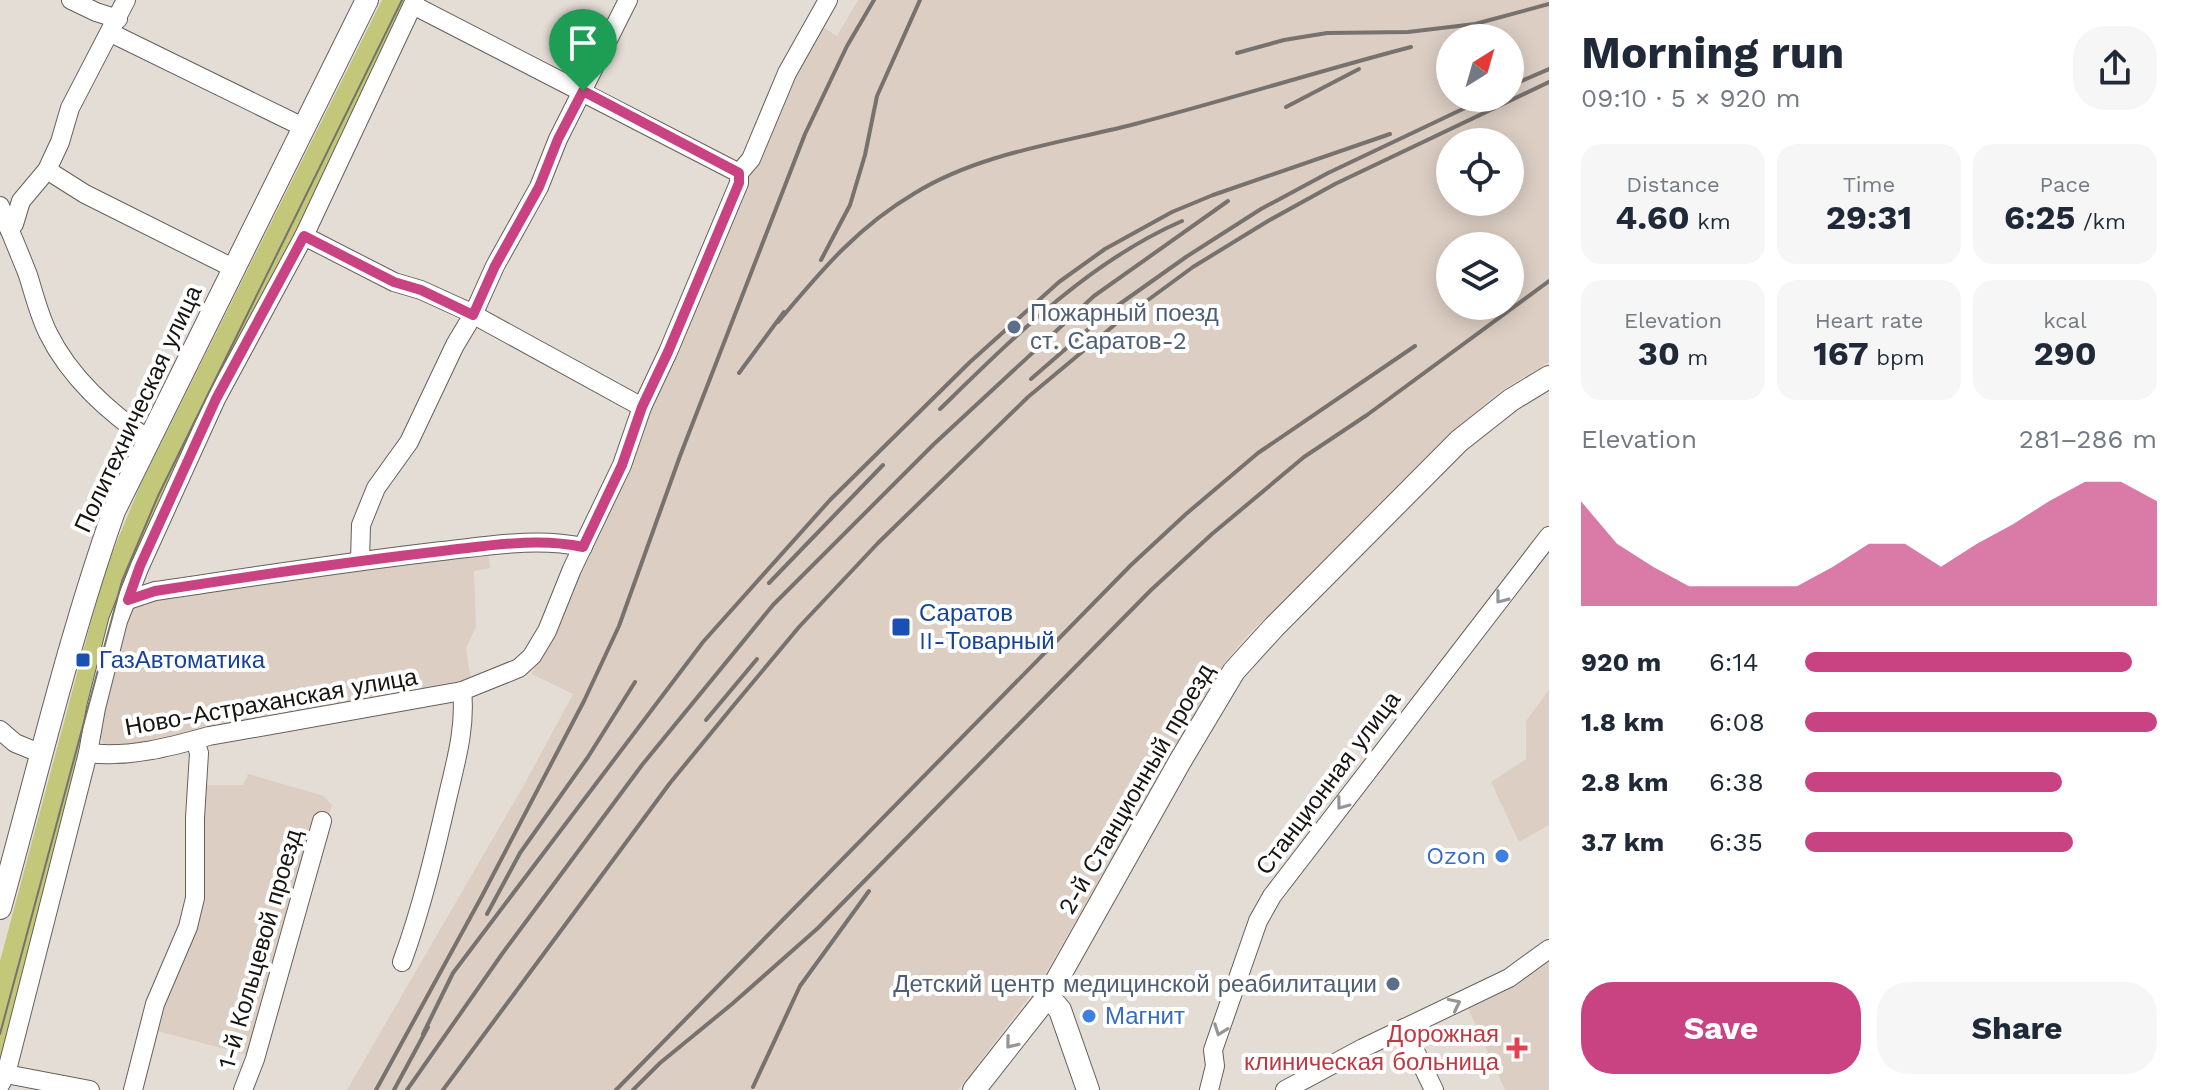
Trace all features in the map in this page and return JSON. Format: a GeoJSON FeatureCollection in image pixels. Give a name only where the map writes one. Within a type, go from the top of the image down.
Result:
{"type":"FeatureCollection","features":[{"type":"Feature","properties":{"kind":"main road","name":"Политехническая улица"},"geometry":{"type":"LineString","coordinates":[[0,908],[94,568],[114,511],[367,0]]}},
{"type":"Feature","properties":{"kind":"main road","name":"2-й Станционный проезд"},"geometry":{"type":"LineString","coordinates":[[974,1090],[1048,996],[1234,671],[1459,441],[1511,400],[1549,377]]}},
{"type":"Feature","properties":{"kind":"main road"},"geometry":{"type":"LineString","coordinates":[[1048,996],[1060,1010],[1088,1090]]}},
{"type":"Feature","properties":{"kind":"street"},"geometry":{"type":"LineString","coordinates":[[71,0],[303,127]]}},
{"type":"Feature","properties":{"kind":"street"},"geometry":{"type":"LineString","coordinates":[[9,229],[14,224],[21,201],[47,170],[60,142],[70,108],[126,0]]}},
{"type":"Feature","properties":{"kind":"street"},"geometry":{"type":"LineString","coordinates":[[360,561],[361,525],[376,488],[409,442],[495,266],[539,187],[558,139],[628,0]]}},
{"type":"Feature","properties":{"kind":"street","name":"Ново-Астраханская улица"},"geometry":{"type":"LineString","coordinates":[[88,753],[111,756],[462,691],[519,668],[532,656],[547,631],[622,465],[642,407],[739,183],[739,173],[751,159],[787,73],[828,0]]}},
{"type":"Feature","properties":{"kind":"street"},"geometry":{"type":"LineString","coordinates":[[90,1090],[3,1080],[88,753],[115,636],[140,566],[216,399],[304,236],[414,3],[515,59],[739,173]]}},
{"type":"Feature","properties":{"kind":"street"},"geometry":{"type":"LineString","coordinates":[[47,170],[85,194],[233,268]]}},
{"type":"Feature","properties":{"kind":"street"},"geometry":{"type":"LineString","coordinates":[[0,206],[48,332],[64,361],[122,421],[149,440]]}},
{"type":"Feature","properties":{"kind":"street"},"geometry":{"type":"LineString","coordinates":[[304,236],[394,282],[421,290],[473,315],[642,407]]}},
{"type":"Feature","properties":{"kind":"street","name":"Станционная улица"},"geometry":{"type":"LineString","coordinates":[[1209,1090],[1215,1066],[1213,1050],[1258,921],[1272,896],[1549,536]]}},
{"type":"Feature","properties":{"kind":"street"},"geometry":{"type":"LineString","coordinates":[[128,600],[155,591],[360,561],[533,543],[564,542],[583,547]]}},
{"type":"Feature","properties":{"kind":"street"},"geometry":{"type":"LineString","coordinates":[[402,962],[431,870],[460,742],[464,705],[462,691]]}},
{"type":"Feature","properties":{"kind":"street"},"geometry":{"type":"LineString","coordinates":[[0,730],[15,743],[42,754]]}},
{"type":"Feature","properties":{"kind":"street"},"geometry":{"type":"LineString","coordinates":[[133,1090],[155,1004],[188,927],[195,898],[199,753],[195,740]]}},
{"type":"Feature","properties":{"kind":"street","name":"1-й Кольцевой проезд"},"geometry":{"type":"LineString","coordinates":[[243,1090],[255,1059],[322,821]]}},
{"type":"Feature","properties":{"kind":"street"},"geometry":{"type":"LineString","coordinates":[[1285,1090],[1509,978],[1549,949]]}},
{"type":"Feature","properties":{"kind":"street"},"geometry":{"type":"LineString","coordinates":[[1404,1028],[1434,1090]]}},
{"type":"Feature","properties":{"kind":"shaded area"},"geometry":{"type":"Polygon","coordinates":[[[858,0],[1549,0],[1549,362],[1502,390],[1451,432],[1245,638],[1224,663],[1040,983],[958,1090],[347,1090],[524,785],[573,694],[532,674],[792,76],[821,26],[837,36],[858,0]]]}},
{"type":"Feature","properties":{"kind":"shaded area"},"geometry":{"type":"Polygon","coordinates":[[[488,552],[490,568],[474,571],[476,627],[466,648],[471,681],[113,748],[105,746],[97,732],[105,689],[131,610],[141,602],[155,597],[488,552]]]}},
{"type":"Feature","properties":{"kind":"shaded area"},"geometry":{"type":"Polygon","coordinates":[[[1549,690],[1549,825],[1519,842],[1491,782],[1526,759],[1526,721],[1549,690]]]}},
{"type":"Feature","properties":{"kind":"shaded area"},"geometry":{"type":"Polygon","coordinates":[[[248,774],[324,796],[332,805],[251,1056],[150,1029],[191,929],[203,785],[243,785],[248,774]]]}},
{"type":"Feature","properties":{"kind":"shaded area","name":"Дорожная клиническая больница"},"geometry":{"type":"Polygon","coordinates":[[[1549,956],[1549,1090],[1505,1090],[1467,1006],[1549,956]]]}},
{"type":"Feature","properties":{"kind":"green space"},"geometry":{"type":"Polygon","coordinates":[[[382,0],[411,0],[134,567],[0,1071],[0,961],[104,573],[139,488],[382,0]]]}},
{"type":"Feature","properties":{"kind":"tram line"},"geometry":{"type":"LineString","coordinates":[[0,1034],[122,581],[158,496],[402,0]]}},
{"type":"Feature","properties":{"kind":"railway"},"geometry":{"type":"LineString","coordinates":[[376,1090],[482,896],[584,701],[619,626],[680,456],[805,134],[847,46],[874,0]]}},
{"type":"Feature","properties":{"kind":"railway"},"geometry":{"type":"LineString","coordinates":[[821,260],[850,205],[865,155],[877,96],[920,0]]}},
{"type":"Feature","properties":{"kind":"railway"},"geometry":{"type":"LineString","coordinates":[[1237,53],[1284,40],[1327,33],[1408,32],[1475,24],[1549,4]]}},
{"type":"Feature","properties":{"kind":"railway"},"geometry":{"type":"LineString","coordinates":[[778,322],[857,236],[894,206],[940,179],[1022,151],[1135,124],[1411,47]]}},
{"type":"Feature","properties":{"kind":"railway"},"geometry":{"type":"LineString","coordinates":[[1286,107],[1359,69]]}},
{"type":"Feature","properties":{"kind":"railway"},"geometry":{"type":"LineString","coordinates":[[1524,80],[1549,69]]}},
{"type":"Feature","properties":{"kind":"railway"},"geometry":{"type":"LineString","coordinates":[[443,1090],[670,783],[799,627],[878,543],[1028,397],[1118,322],[1193,267],[1268,221],[1335,184],[1549,82]]}},
{"type":"Feature","properties":{"kind":"railway"},"geometry":{"type":"LineString","coordinates":[[1031,379],[1107,313],[1261,209],[1328,173],[1457,112]]}},
{"type":"Feature","properties":{"kind":"railway"},"geometry":{"type":"LineString","coordinates":[[423,1034],[453,973],[703,642],[830,500],[970,362],[1059,282],[1105,249],[1172,212],[1390,134]]}},
{"type":"Feature","properties":{"kind":"railway"},"geometry":{"type":"LineString","coordinates":[[407,1090],[502,954],[642,765],[773,605],[934,444],[1094,296],[1228,201]]}},
{"type":"Feature","properties":{"kind":"railway"},"geometry":{"type":"LineString","coordinates":[[940,409],[1023,330],[1083,280],[1148,238],[1182,221]]}},
{"type":"Feature","properties":{"kind":"railway"},"geometry":{"type":"LineString","coordinates":[[633,1090],[660,1063],[818,928],[1151,590],[1212,534],[1304,457],[1367,415],[1549,281]]}},
{"type":"Feature","properties":{"kind":"railway"},"geometry":{"type":"LineString","coordinates":[[739,373],[784,312]]}},
{"type":"Feature","properties":{"kind":"railway"},"geometry":{"type":"LineString","coordinates":[[616,1090],[1131,565],[1258,453],[1415,346]]}},
{"type":"Feature","properties":{"kind":"railway"},"geometry":{"type":"LineString","coordinates":[[769,583],[883,465]]}},
{"type":"Feature","properties":{"kind":"railway"},"geometry":{"type":"LineString","coordinates":[[706,720],[757,659]]}},
{"type":"Feature","properties":{"kind":"railway"},"geometry":{"type":"LineString","coordinates":[[487,914],[520,853],[588,757],[635,682]]}},
{"type":"Feature","properties":{"kind":"railway"},"geometry":{"type":"LineString","coordinates":[[753,1087],[800,986],[869,891]]}},
{"type":"Feature","properties":{"kind":"railway"},"geometry":{"type":"LineString","coordinates":[[394,1090],[428,1027]]}},
{"type":"Feature","properties":{"kind":"place","name":"Пожарный поезд ст. Саратов-2"},"geometry":{"type":"Point","coordinates":[1014,327]}},
{"type":"Feature","properties":{"kind":"place","name":"Саратов II-Товарный"},"geometry":{"type":"Point","coordinates":[901,627]}},
{"type":"Feature","properties":{"kind":"place","name":"ГазАвтоматика"},"geometry":{"type":"Point","coordinates":[83,660]}},
{"type":"Feature","properties":{"kind":"place","name":"Ozon"},"geometry":{"type":"Point","coordinates":[1502,856]}},
{"type":"Feature","properties":{"kind":"place","name":"Детский центр медицинской реабилитации"},"geometry":{"type":"Point","coordinates":[1393,984]}},
{"type":"Feature","properties":{"kind":"place","name":"Магнит"},"geometry":{"type":"Point","coordinates":[1089,1016]}},
{"type":"Feature","properties":{"kind":"place","name":"Дорожная клиническая больница"},"geometry":{"type":"Point","coordinates":[1517,1048]}},
{"type":"Feature","properties":{"kind":"route"},"geometry":{"type":"LineString","coordinates":[[583,91],[734,169],[739,173],[739,183],[642,407],[622,465],[583,547],[564,542],[533,543],[371,559],[155,591],[128,600],[140,566],[216,399],[304,236],[394,282],[421,290],[473,315],[495,266],[539,187],[558,139],[583,91]]}}]}
